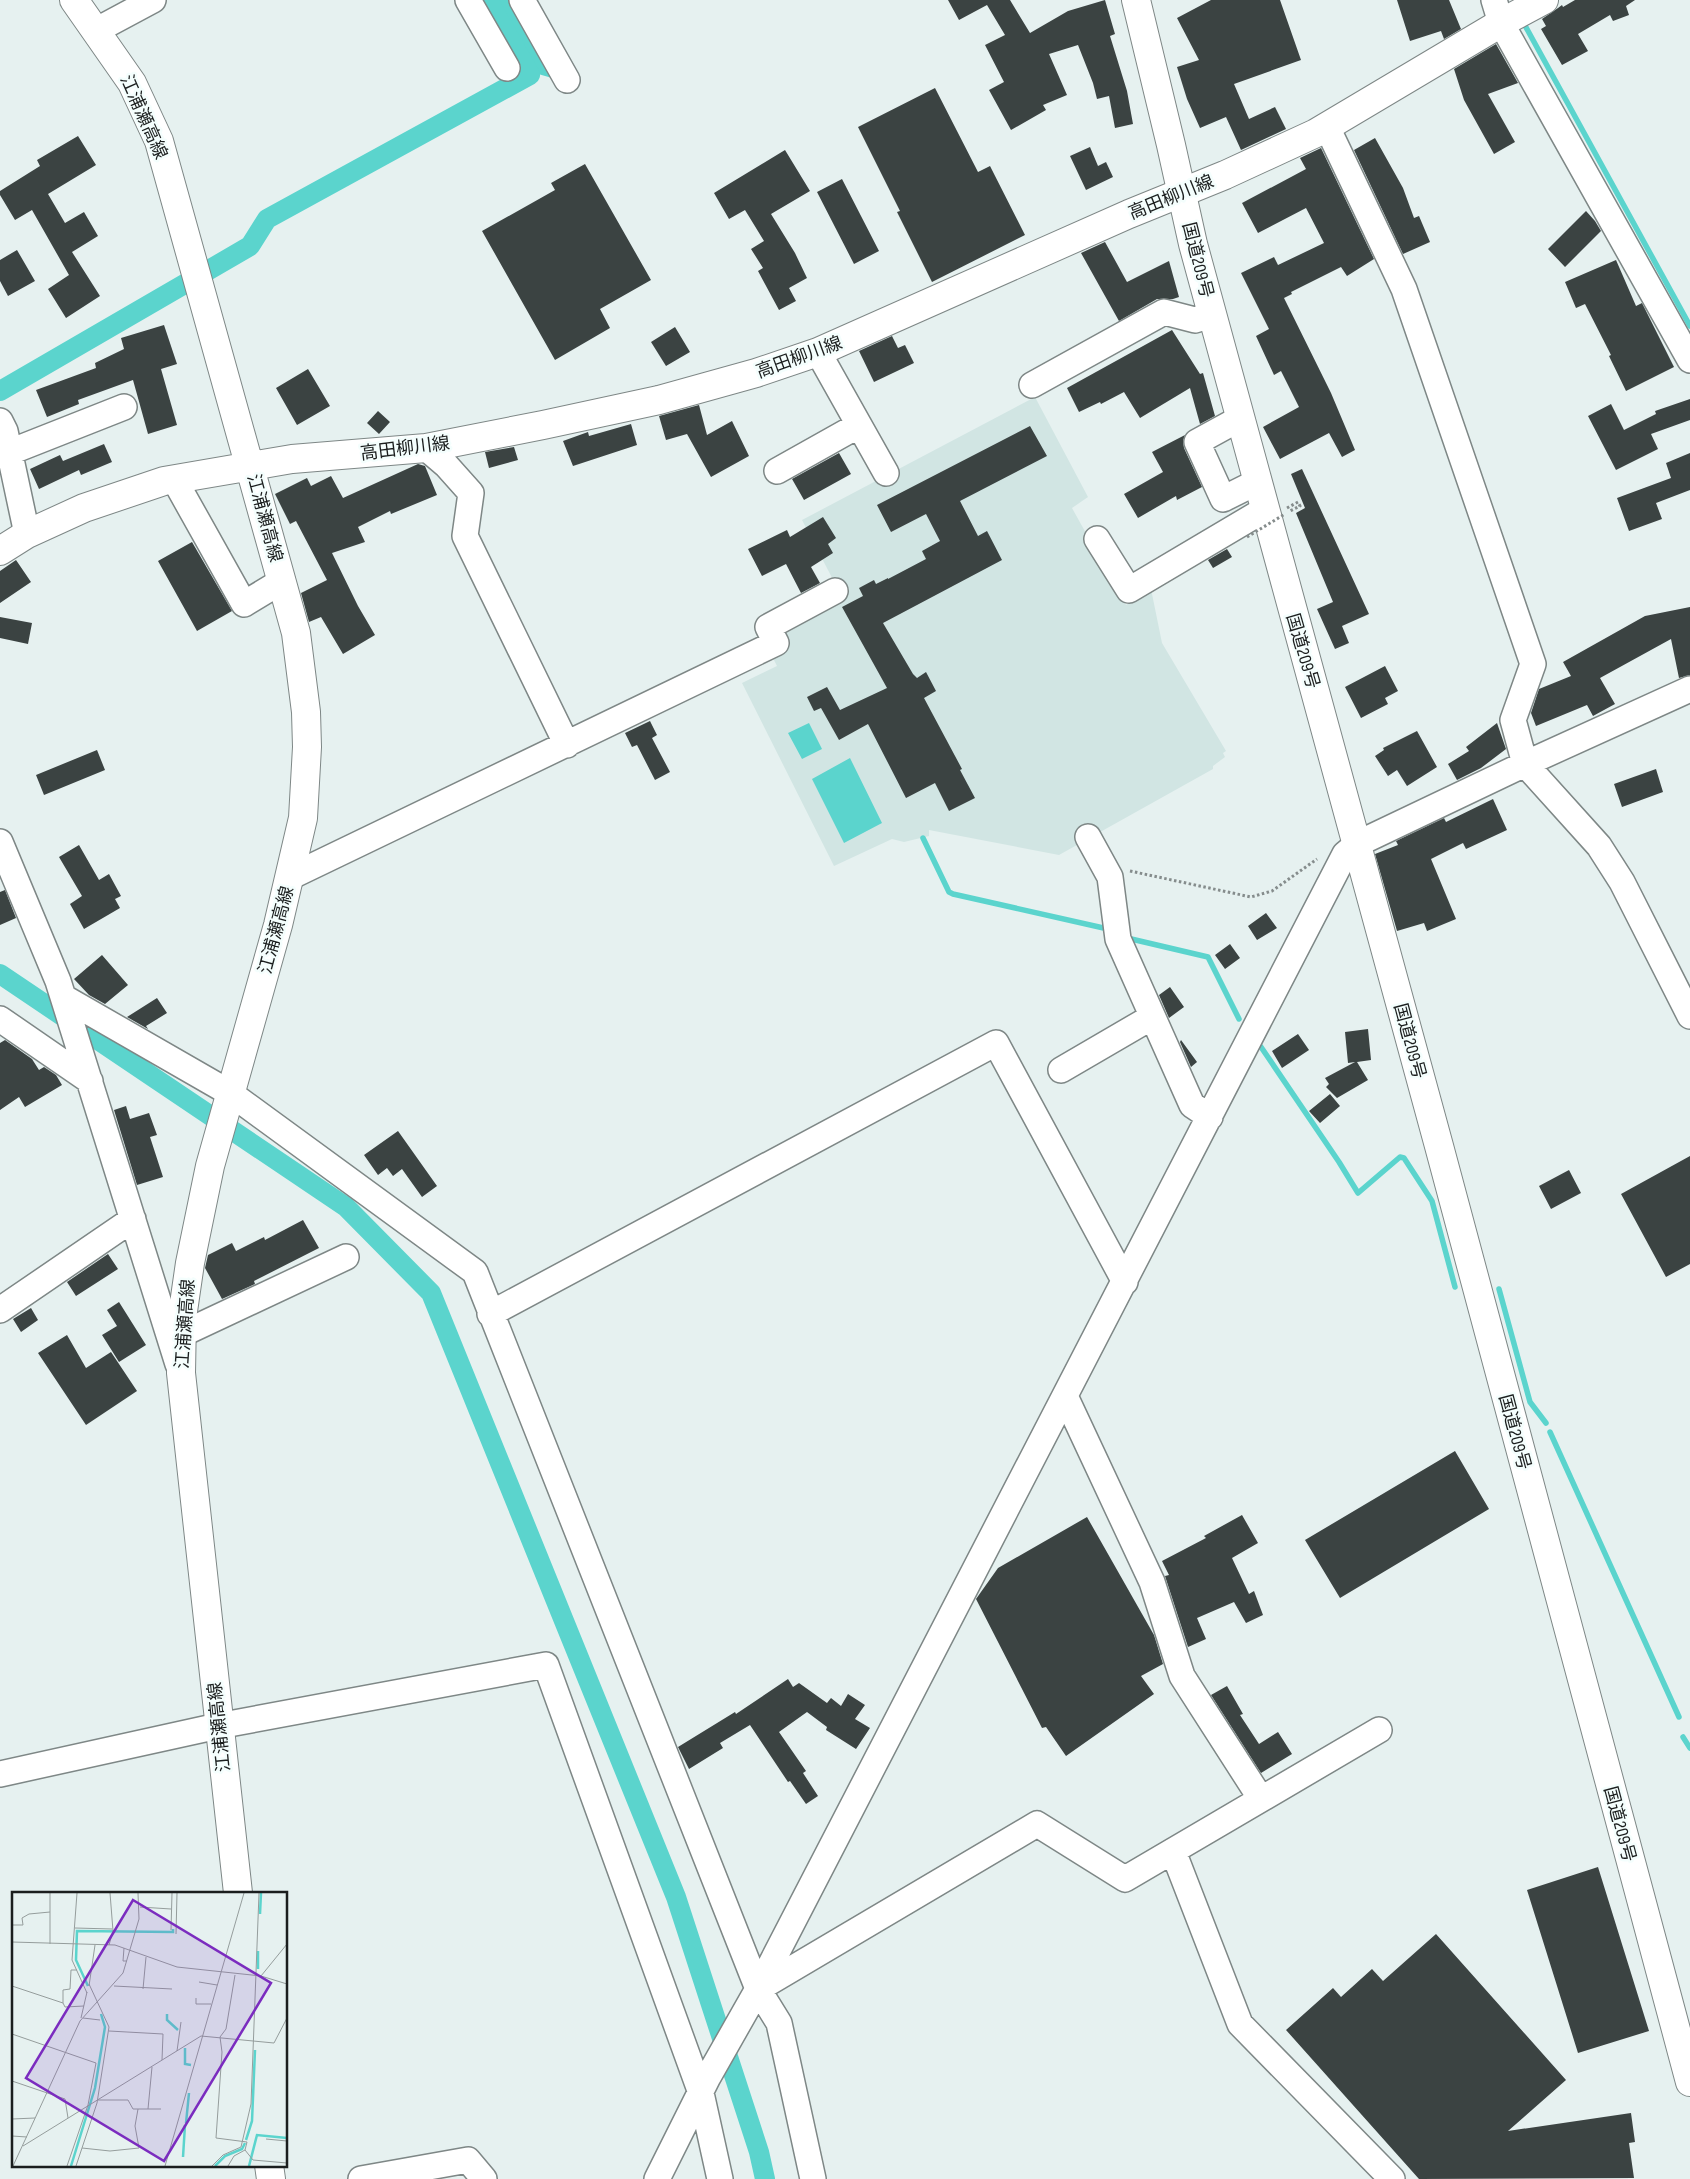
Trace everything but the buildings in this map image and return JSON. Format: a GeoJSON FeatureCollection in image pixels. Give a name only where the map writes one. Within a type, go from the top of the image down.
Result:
{"type":"FeatureCollection","features":[{"type":"Feature","properties":{"kind":"main road","name":"江浦瀬高線"},"geometry":{"type":"LineString","coordinates":[[74,0],[97,30],[132,83],[159,141],[296,633],[306,712],[307,747],[303,818],[278,925],[210,1166],[190,1263],[182,1318],[181,1373],[218,1726],[238,1892]]}},
{"type":"Feature","properties":{"kind":"main road","name":"国道209号"},"geometry":{"type":"LineString","coordinates":[[1136,0],[1181,192],[1256,482],[1275,512],[1357,844],[1690,2082]]}},
{"type":"Feature","properties":{"kind":"main road","name":"高田柳川線"},"geometry":{"type":"LineString","coordinates":[[0,551],[27,534],[84,508],[130,491],[174,479],[292,459],[426,448],[659,400],[756,373],[818,352],[1181,192],[1233,171],[1327,127],[1516,10]]}},
{"type":"Feature","properties":{"kind":"main road"},"geometry":{"type":"LineString","coordinates":[[269,2166],[271,2179]]}},
{"type":"Feature","properties":{"kind":"street"},"geometry":{"type":"LineString","coordinates":[[97,30],[153,0]]}},
{"type":"Feature","properties":{"kind":"street"},"geometry":{"type":"LineString","coordinates":[[468,0],[507,68]]}},
{"type":"Feature","properties":{"kind":"street"},"geometry":{"type":"LineString","coordinates":[[522,0],[567,80]]}},
{"type":"Feature","properties":{"kind":"street"},"geometry":{"type":"LineString","coordinates":[[1516,10],[1690,360]]}},
{"type":"Feature","properties":{"kind":"street"},"geometry":{"type":"LineString","coordinates":[[1327,127],[1404,289],[1533,664],[1513,720],[1525,764],[1599,846],[1622,882],[1690,1016]]}},
{"type":"Feature","properties":{"kind":"street"},"geometry":{"type":"LineString","coordinates":[[1032,385],[1164,312],[1195,320],[1212,315]]}},
{"type":"Feature","properties":{"kind":"street"},"geometry":{"type":"LineString","coordinates":[[818,352],[886,474]]}},
{"type":"Feature","properties":{"kind":"street"},"geometry":{"type":"LineString","coordinates":[[27,534],[5,435],[124,407]]}},
{"type":"Feature","properties":{"kind":"street"},"geometry":{"type":"LineString","coordinates":[[1240,419],[1197,442],[1223,499],[1256,482]]}},
{"type":"Feature","properties":{"kind":"street"},"geometry":{"type":"LineString","coordinates":[[777,471],[859,425]]}},
{"type":"Feature","properties":{"kind":"street"},"geometry":{"type":"LineString","coordinates":[[426,448],[446,465],[471,493],[464,536],[567,745]]}},
{"type":"Feature","properties":{"kind":"street"},"geometry":{"type":"LineString","coordinates":[[174,479],[244,604],[282,581]]}},
{"type":"Feature","properties":{"kind":"street"},"geometry":{"type":"LineString","coordinates":[[1097,539],[1129,590],[1275,512]]}},
{"type":"Feature","properties":{"kind":"street"},"geometry":{"type":"LineString","coordinates":[[290,877],[776,643],[768,627],[836,590]]}},
{"type":"Feature","properties":{"kind":"street"},"geometry":{"type":"LineString","coordinates":[[657,2179],[704,2085],[754,1996],[1346,854],[1357,844],[1525,764],[1690,689]]}},
{"type":"Feature","properties":{"kind":"street"},"geometry":{"type":"LineString","coordinates":[[1088,837],[1110,876],[1118,939],[1192,1105],[1210,1117]]}},
{"type":"Feature","properties":{"kind":"street"},"geometry":{"type":"LineString","coordinates":[[0,842],[60,989],[181,1373]]}},
{"type":"Feature","properties":{"kind":"street"},"geometry":{"type":"LineString","coordinates":[[60,989],[228,1100],[475,1272],[754,1996],[779,2023],[813,2179]]}},
{"type":"Feature","properties":{"kind":"street"},"geometry":{"type":"LineString","coordinates":[[1061,1070],[1152,1017]]}},
{"type":"Feature","properties":{"kind":"street"},"geometry":{"type":"LineString","coordinates":[[4,1028],[87,1072]]}},
{"type":"Feature","properties":{"kind":"street"},"geometry":{"type":"LineString","coordinates":[[490,1314],[996,1043],[1125,1282]]}},
{"type":"Feature","properties":{"kind":"street"},"geometry":{"type":"LineString","coordinates":[[0,1310],[133,1219]]}},
{"type":"Feature","properties":{"kind":"street"},"geometry":{"type":"LineString","coordinates":[[182,1334],[346,1257]]}},
{"type":"Feature","properties":{"kind":"street"},"geometry":{"type":"LineString","coordinates":[[1065,1396],[1152,1582],[1182,1676],[1261,1799]]}},
{"type":"Feature","properties":{"kind":"street"},"geometry":{"type":"LineString","coordinates":[[0,1774],[218,1726],[546,1665],[704,2085],[720,2179]]}},
{"type":"Feature","properties":{"kind":"street"},"geometry":{"type":"LineString","coordinates":[[754,1996],[1037,1824],[1125,1879],[1379,1730]]}},
{"type":"Feature","properties":{"kind":"street"},"geometry":{"type":"LineString","coordinates":[[1173,1851],[1240,2024],[1392,2179]]}},
{"type":"Feature","properties":{"kind":"street"},"geometry":{"type":"LineString","coordinates":[[361,2179],[468,2160],[484,2179]]}},
{"type":"Feature","properties":{"kind":"path"},"geometry":{"type":"LineString","coordinates":[[1247,537],[1275,512],[1300,506],[1298,502]]}},
{"type":"Feature","properties":{"kind":"path"},"geometry":{"type":"LineString","coordinates":[[1105,865],[1251,897],[1272,891],[1321,857]]}},
{"type":"Feature","properties":{"kind":"shaded area"},"geometry":{"type":"Polygon","coordinates":[[[1035,397],[1088,497],[1072,508],[1126,605],[1151,589],[1162,643],[1226,751],[1223,753],[1225,757],[1213,766],[1213,769],[1059,855],[929,830],[929,836],[904,842],[892,839],[834,866],[742,683],[777,666],[772,656],[775,630],[841,595],[802,520],[1035,397]]]}},
{"type":"Feature","properties":{"kind":"water"},"geometry":{"type":"Polygon","coordinates":[[[477,0],[509,0],[552,78],[514,67],[477,0]]]}},
{"type":"Feature","properties":{"kind":"water"},"geometry":{"type":"Polygon","coordinates":[[[809,723],[822,749],[802,759],[788,733],[809,723]]]}},
{"type":"Feature","properties":{"kind":"water"},"geometry":{"type":"Polygon","coordinates":[[[850,758],[882,823],[844,843],[812,779],[850,758]]]}},
{"type":"Feature","properties":{"kind":"waterway"},"geometry":{"type":"LineString","coordinates":[[0,391],[250,246],[267,219],[530,75],[488,0]]}},
{"type":"Feature","properties":{"kind":"waterway"},"geometry":{"type":"LineString","coordinates":[[1522,20],[1690,326]]}},
{"type":"Feature","properties":{"kind":"waterway"},"geometry":{"type":"LineString","coordinates":[[923,838],[949,892],[953,894],[1108,929]]}},
{"type":"Feature","properties":{"kind":"waterway"},"geometry":{"type":"LineString","coordinates":[[1127,938],[1208,957],[1239,1019]]}},
{"type":"Feature","properties":{"kind":"waterway"},"geometry":{"type":"LineString","coordinates":[[0,974],[346,1207],[431,1293],[676,1897],[759,2152],[765,2179]]}},
{"type":"Feature","properties":{"kind":"waterway"},"geometry":{"type":"LineString","coordinates":[[1261,1047],[1358,1193],[1400,1157],[1404,1158],[1432,1201],[1455,1287]]}},
{"type":"Feature","properties":{"kind":"waterway"},"geometry":{"type":"LineString","coordinates":[[1499,1289],[1530,1402],[1546,1423]]}},
{"type":"Feature","properties":{"kind":"waterway"},"geometry":{"type":"LineString","coordinates":[[1550,1432],[1679,1717]]}},
{"type":"Feature","properties":{"kind":"waterway"},"geometry":{"type":"LineString","coordinates":[[1683,1737],[1690,1748]]}}]}
